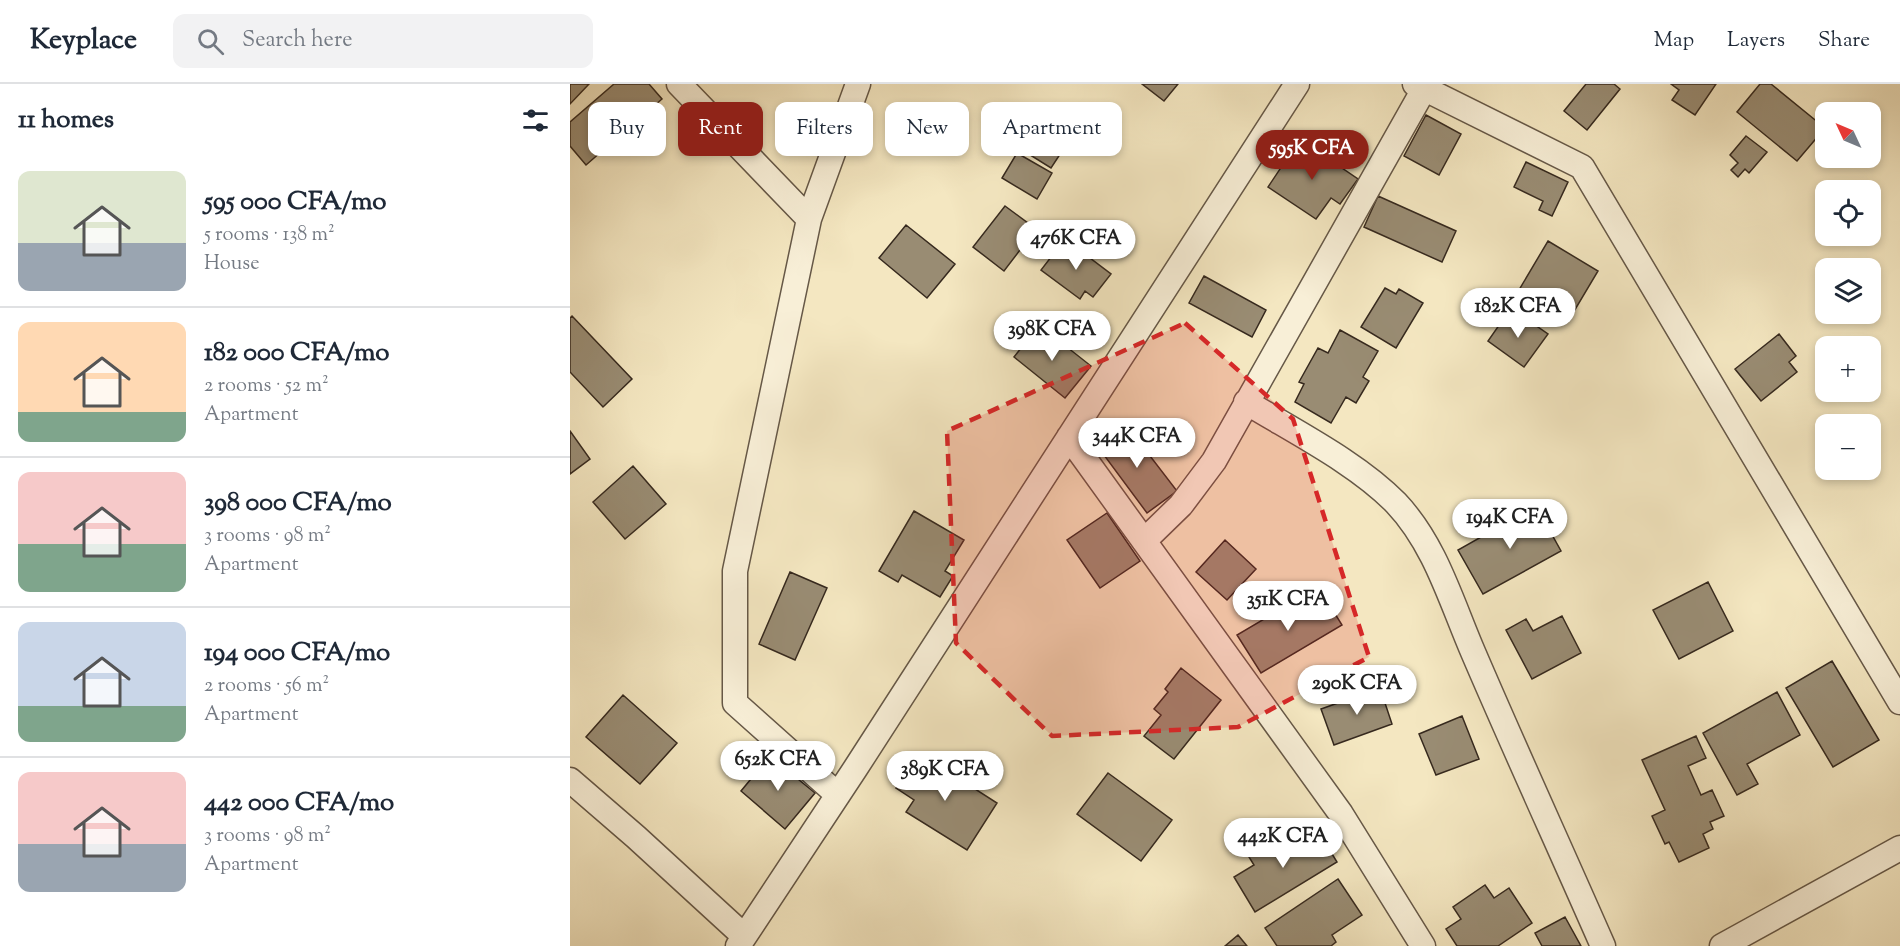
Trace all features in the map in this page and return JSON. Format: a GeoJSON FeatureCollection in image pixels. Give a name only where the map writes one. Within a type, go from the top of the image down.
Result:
{"type":"FeatureCollection","features":[{"type":"Feature","properties":{"kind":"street"},"geometry":{"type":"LineString","coordinates":[[679,84],[808,219]]}},
{"type":"Feature","properties":{"kind":"street"},"geometry":{"type":"LineString","coordinates":[[838,795],[735,703],[735,571],[808,219],[858,84]]}},
{"type":"Feature","properties":{"kind":"street"},"geometry":{"type":"LineString","coordinates":[[570,780],[636,837],[741,941],[1298,84]]}},
{"type":"Feature","properties":{"kind":"street"},"geometry":{"type":"LineString","coordinates":[[1144,541],[1181,505],[1214,461],[1420,86],[1582,166],[1900,702]]}},
{"type":"Feature","properties":{"kind":"street"},"geometry":{"type":"LineString","coordinates":[[1246,402],[1370,478],[1398,505],[1421,538],[1441,573],[1472,650],[1603,946]]}},
{"type":"Feature","properties":{"kind":"street"},"geometry":{"type":"LineString","coordinates":[[1069,437],[1341,814],[1423,946]]}},
{"type":"Feature","properties":{"kind":"street"},"geometry":{"type":"LineString","coordinates":[[1722,946],[1900,848]]}},
{"type":"Feature","properties":{"kind":"highlighted area"},"geometry":{"type":"Polygon","coordinates":[[[1185,323],[1293,419],[1369,657],[1238,727],[1052,736],[956,643],[947,431],[1185,323]]]}},
{"type":"Feature","properties":{"kind":"building"},"geometry":{"type":"Polygon","coordinates":[[[570,84],[589,84],[570,104],[570,84]]]}},
{"type":"Feature","properties":{"kind":"building"},"geometry":{"type":"Polygon","coordinates":[[[614,84],[649,84],[662,99],[659,102],[593,102],[614,84]]]}},
{"type":"Feature","properties":{"kind":"building"},"geometry":{"type":"Polygon","coordinates":[[[1142,84],[1178,84],[1164,101],[1142,84]]]}},
{"type":"Feature","properties":{"kind":"building"},"geometry":{"type":"Polygon","coordinates":[[[1586,84],[1614,84],[1620,89],[1587,130],[1564,111],[1586,84]]]}},
{"type":"Feature","properties":{"kind":"building"},"geometry":{"type":"Polygon","coordinates":[[[1671,84],[1716,84],[1695,115],[1672,100],[1679,90],[1671,84]]]}},
{"type":"Feature","properties":{"kind":"building"},"geometry":{"type":"Polygon","coordinates":[[[1760,84],[1771,84],[1815,120],[1815,140],[1797,161],[1737,112],[1760,84]]]}},
{"type":"Feature","properties":{"kind":"building"},"geometry":{"type":"Polygon","coordinates":[[[588,106],[588,156],[596,156],[586,165],[570,146],[570,122],[588,106]]]}},
{"type":"Feature","properties":{"kind":"building"},"geometry":{"type":"Polygon","coordinates":[[[1426,115],[1461,134],[1439,175],[1404,156],[1426,115]]]}},
{"type":"Feature","properties":{"kind":"building"},"geometry":{"type":"Polygon","coordinates":[[[1746,136],[1767,152],[1749,173],[1745,169],[1738,177],[1731,170],[1738,163],[1730,155],[1746,136]]]}},
{"type":"Feature","properties":{"kind":"building"},"geometry":{"type":"Polygon","coordinates":[[[1311,147],[1358,179],[1340,204],[1331,198],[1316,219],[1268,187],[1294,148],[1305,155],[1311,147]]]}},
{"type":"Feature","properties":{"kind":"building"},"geometry":{"type":"Polygon","coordinates":[[[1015,156],[1022,156],[1052,173],[1037,199],[1002,178],[1015,156]]]}},
{"type":"Feature","properties":{"kind":"building"},"geometry":{"type":"Polygon","coordinates":[[[1032,156],[1059,156],[1051,168],[1032,156]]]}},
{"type":"Feature","properties":{"kind":"building"},"geometry":{"type":"Polygon","coordinates":[[[1526,162],[1568,182],[1552,216],[1539,210],[1543,201],[1514,187],[1526,162]]]}},
{"type":"Feature","properties":{"kind":"building"},"geometry":{"type":"Polygon","coordinates":[[[1378,196],[1456,231],[1442,262],[1364,227],[1378,196]]]}},
{"type":"Feature","properties":{"kind":"building"},"geometry":{"type":"Polygon","coordinates":[[[1005,206],[1036,229],[1004,271],[973,247],[1005,206]]]}},
{"type":"Feature","properties":{"kind":"building"},"geometry":{"type":"Polygon","coordinates":[[[906,225],[955,264],[927,298],[879,258],[906,225]]]}},
{"type":"Feature","properties":{"kind":"building"},"geometry":{"type":"Polygon","coordinates":[[[1065,239],[1111,274],[1093,297],[1085,291],[1080,299],[1041,270],[1065,239]]]}},
{"type":"Feature","properties":{"kind":"building"},"geometry":{"type":"Polygon","coordinates":[[[1548,241],[1598,271],[1573,313],[1534,290],[1527,301],[1516,295],[1548,241]]]}},
{"type":"Feature","properties":{"kind":"building"},"geometry":{"type":"Polygon","coordinates":[[[1204,276],[1266,310],[1252,337],[1189,303],[1204,276]]]}},
{"type":"Feature","properties":{"kind":"building"},"geometry":{"type":"Polygon","coordinates":[[[1385,288],[1396,294],[1399,289],[1423,303],[1396,348],[1361,327],[1385,288]]]}},
{"type":"Feature","properties":{"kind":"building"},"geometry":{"type":"Polygon","coordinates":[[[1519,314],[1548,334],[1524,367],[1488,341],[1504,318],[1512,324],[1519,314]]]}},
{"type":"Feature","properties":{"kind":"building"},"geometry":{"type":"Polygon","coordinates":[[[572,316],[632,379],[603,407],[570,372],[570,318],[572,316]]]}},
{"type":"Feature","properties":{"kind":"building"},"geometry":{"type":"Polygon","coordinates":[[[1039,325],[1091,366],[1065,398],[1014,357],[1039,325]]]}},
{"type":"Feature","properties":{"kind":"building"},"geometry":{"type":"Polygon","coordinates":[[[1340,330],[1378,351],[1363,377],[1369,381],[1356,403],[1346,397],[1331,423],[1295,402],[1304,384],[1299,382],[1318,348],[1328,353],[1340,330]]]}},
{"type":"Feature","properties":{"kind":"building"},"geometry":{"type":"Polygon","coordinates":[[[1779,334],[1796,356],[1789,362],[1797,372],[1761,401],[1735,369],[1779,334]]]}},
{"type":"Feature","properties":{"kind":"building"},"geometry":{"type":"Polygon","coordinates":[[[1127,426],[1177,491],[1147,513],[1098,447],[1127,426]]]}},
{"type":"Feature","properties":{"kind":"building"},"geometry":{"type":"Polygon","coordinates":[[[570,431],[590,459],[570,474],[570,431]]]}},
{"type":"Feature","properties":{"kind":"building"},"geometry":{"type":"Polygon","coordinates":[[[633,466],[666,504],[625,539],[593,502],[633,466]]]}},
{"type":"Feature","properties":{"kind":"building"},"geometry":{"type":"Polygon","coordinates":[[[1536,506],[1561,551],[1483,594],[1458,550],[1536,506]]]}},
{"type":"Feature","properties":{"kind":"building"},"geometry":{"type":"Polygon","coordinates":[[[914,511],[964,540],[945,571],[953,576],[940,597],[902,575],[898,582],[879,571],[914,511]]]}},
{"type":"Feature","properties":{"kind":"building"},"geometry":{"type":"Polygon","coordinates":[[[1107,513],[1140,561],[1100,588],[1067,540],[1107,513]]]}},
{"type":"Feature","properties":{"kind":"building"},"geometry":{"type":"Polygon","coordinates":[[[1225,540],[1256,569],[1227,600],[1196,572],[1225,540]]]}},
{"type":"Feature","properties":{"kind":"building"},"geometry":{"type":"Polygon","coordinates":[[[790,572],[827,588],[795,660],[759,644],[790,572]]]}},
{"type":"Feature","properties":{"kind":"building"},"geometry":{"type":"Polygon","coordinates":[[[1708,582],[1733,631],[1679,659],[1653,610],[1708,582]]]}},
{"type":"Feature","properties":{"kind":"building"},"geometry":{"type":"Polygon","coordinates":[[[1308,593],[1318,610],[1329,604],[1342,625],[1261,673],[1237,635],[1308,593]]]}},
{"type":"Feature","properties":{"kind":"building"},"geometry":{"type":"Polygon","coordinates":[[[1562,616],[1581,653],[1532,679],[1506,630],[1526,619],[1533,631],[1562,616]]]}},
{"type":"Feature","properties":{"kind":"building"},"geometry":{"type":"Polygon","coordinates":[[[1832,661],[1879,740],[1833,767],[1786,688],[1832,661]]]}},
{"type":"Feature","properties":{"kind":"building"},"geometry":{"type":"Polygon","coordinates":[[[1181,668],[1221,700],[1174,759],[1144,736],[1161,715],[1154,709],[1168,692],[1165,689],[1181,668]]]}},
{"type":"Feature","properties":{"kind":"building"},"geometry":{"type":"Polygon","coordinates":[[[1380,688],[1392,724],[1334,745],[1321,709],[1380,688]]]}},
{"type":"Feature","properties":{"kind":"building"},"geometry":{"type":"Polygon","coordinates":[[[1777,692],[1800,735],[1747,764],[1758,784],[1737,795],[1703,733],[1777,692]]]}},
{"type":"Feature","properties":{"kind":"building"},"geometry":{"type":"Polygon","coordinates":[[[623,695],[677,743],[640,784],[586,737],[623,695]]]}},
{"type":"Feature","properties":{"kind":"building"},"geometry":{"type":"Polygon","coordinates":[[[1462,716],[1479,759],[1436,775],[1419,734],[1462,716]]]}},
{"type":"Feature","properties":{"kind":"building"},"geometry":{"type":"Polygon","coordinates":[[[1696,736],[1706,758],[1688,766],[1701,795],[1712,790],[1724,816],[1710,822],[1713,829],[1703,834],[1709,848],[1679,862],[1669,842],[1665,844],[1652,816],[1665,810],[1642,760],[1696,736]]]}},
{"type":"Feature","properties":{"kind":"building"},"geometry":{"type":"Polygon","coordinates":[[[919,753],[997,803],[967,850],[906,812],[914,800],[896,788],[919,753]]]}},
{"type":"Feature","properties":{"kind":"building"},"geometry":{"type":"Polygon","coordinates":[[[770,756],[815,793],[785,829],[741,791],[770,756]]]}},
{"type":"Feature","properties":{"kind":"building"},"geometry":{"type":"Polygon","coordinates":[[[1108,773],[1172,820],[1141,861],[1077,814],[1108,773]]]}},
{"type":"Feature","properties":{"kind":"building"},"geometry":{"type":"Polygon","coordinates":[[[1318,831],[1337,862],[1255,912],[1234,877],[1254,865],[1249,857],[1283,836],[1290,848],[1318,831]]]}},
{"type":"Feature","properties":{"kind":"building"},"geometry":{"type":"Polygon","coordinates":[[[1338,879],[1362,915],[1332,935],[1336,942],[1331,946],[1277,946],[1265,928],[1338,879]]]}},
{"type":"Feature","properties":{"kind":"building"},"geometry":{"type":"Polygon","coordinates":[[[1485,885],[1494,898],[1509,888],[1532,923],[1498,946],[1457,946],[1446,929],[1461,919],[1453,907],[1485,885]]]}},
{"type":"Feature","properties":{"kind":"building"},"geometry":{"type":"Polygon","coordinates":[[[1565,917],[1581,946],[1542,946],[1535,933],[1565,917]]]}},
{"type":"Feature","properties":{"kind":"building"},"geometry":{"type":"Polygon","coordinates":[[[1238,935],[1247,946],[1225,946],[1238,935]]]}}]}
